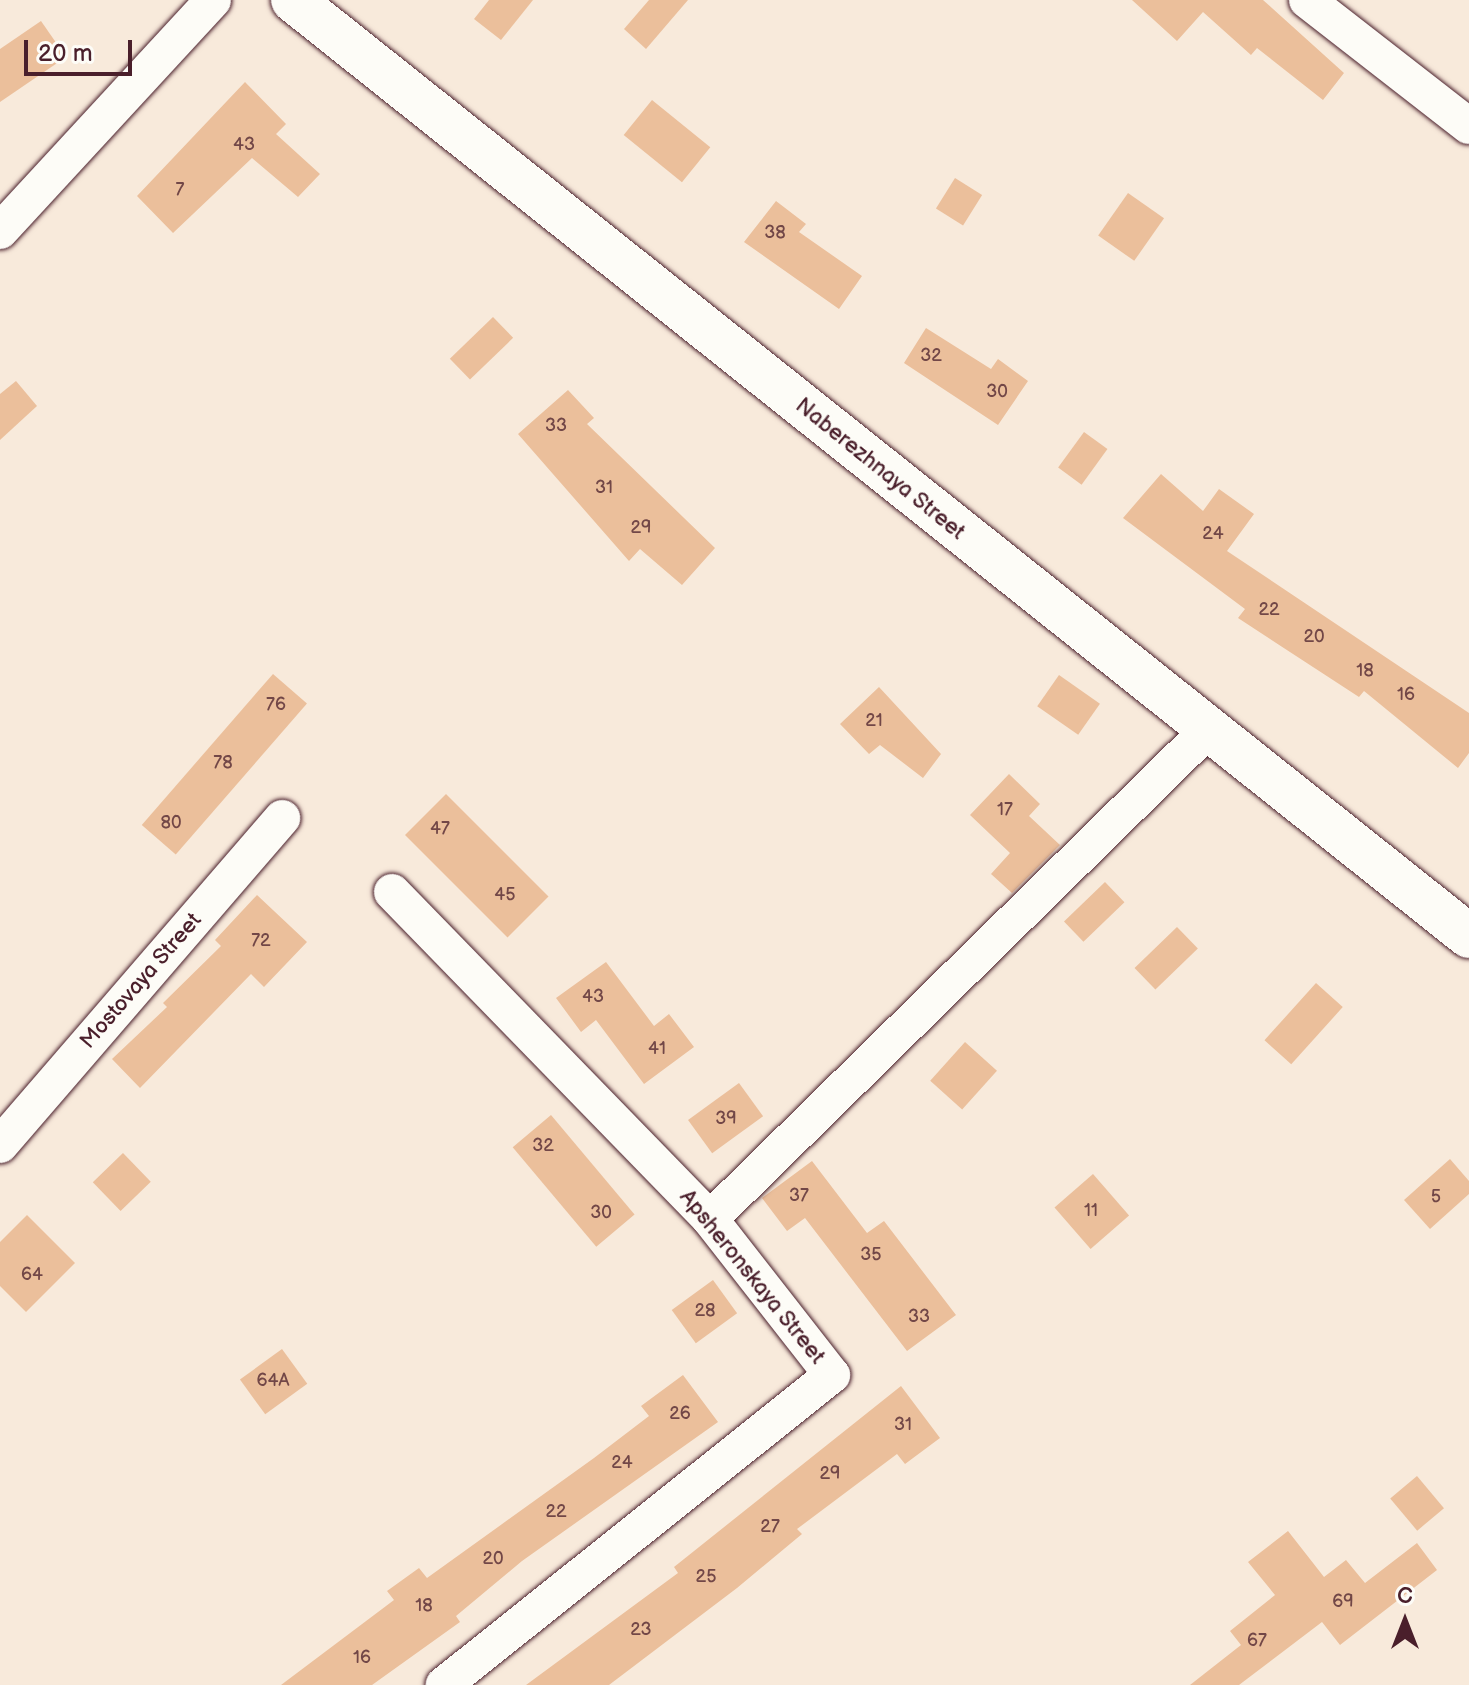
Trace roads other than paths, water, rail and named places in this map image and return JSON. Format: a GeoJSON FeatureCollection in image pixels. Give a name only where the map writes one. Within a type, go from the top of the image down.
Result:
{"type":"FeatureCollection","features":[{"type":"Feature","properties":{"kind":"street"},"geometry":{"type":"LineString","coordinates":[[0,231],[213,0]]}},
{"type":"Feature","properties":{"kind":"street","name":"Naberezhnaya Street"},"geometry":{"type":"LineString","coordinates":[[293,0],[1207,731],[1469,936]]}},
{"type":"Feature","properties":{"kind":"street"},"geometry":{"type":"LineString","coordinates":[[1307,0],[1469,126]]}},
{"type":"Feature","properties":{"kind":"street"},"geometry":{"type":"LineString","coordinates":[[710,1219],[1207,731]]}},
{"type":"Feature","properties":{"kind":"street","name":"Mostovaya Street"},"geometry":{"type":"LineString","coordinates":[[0,1145],[282,818]]}},
{"type":"Feature","properties":{"kind":"street","name":"Apsheronskaya Street"},"geometry":{"type":"LineString","coordinates":[[392,892],[710,1219],[832,1375],[444,1685]]}}]}
